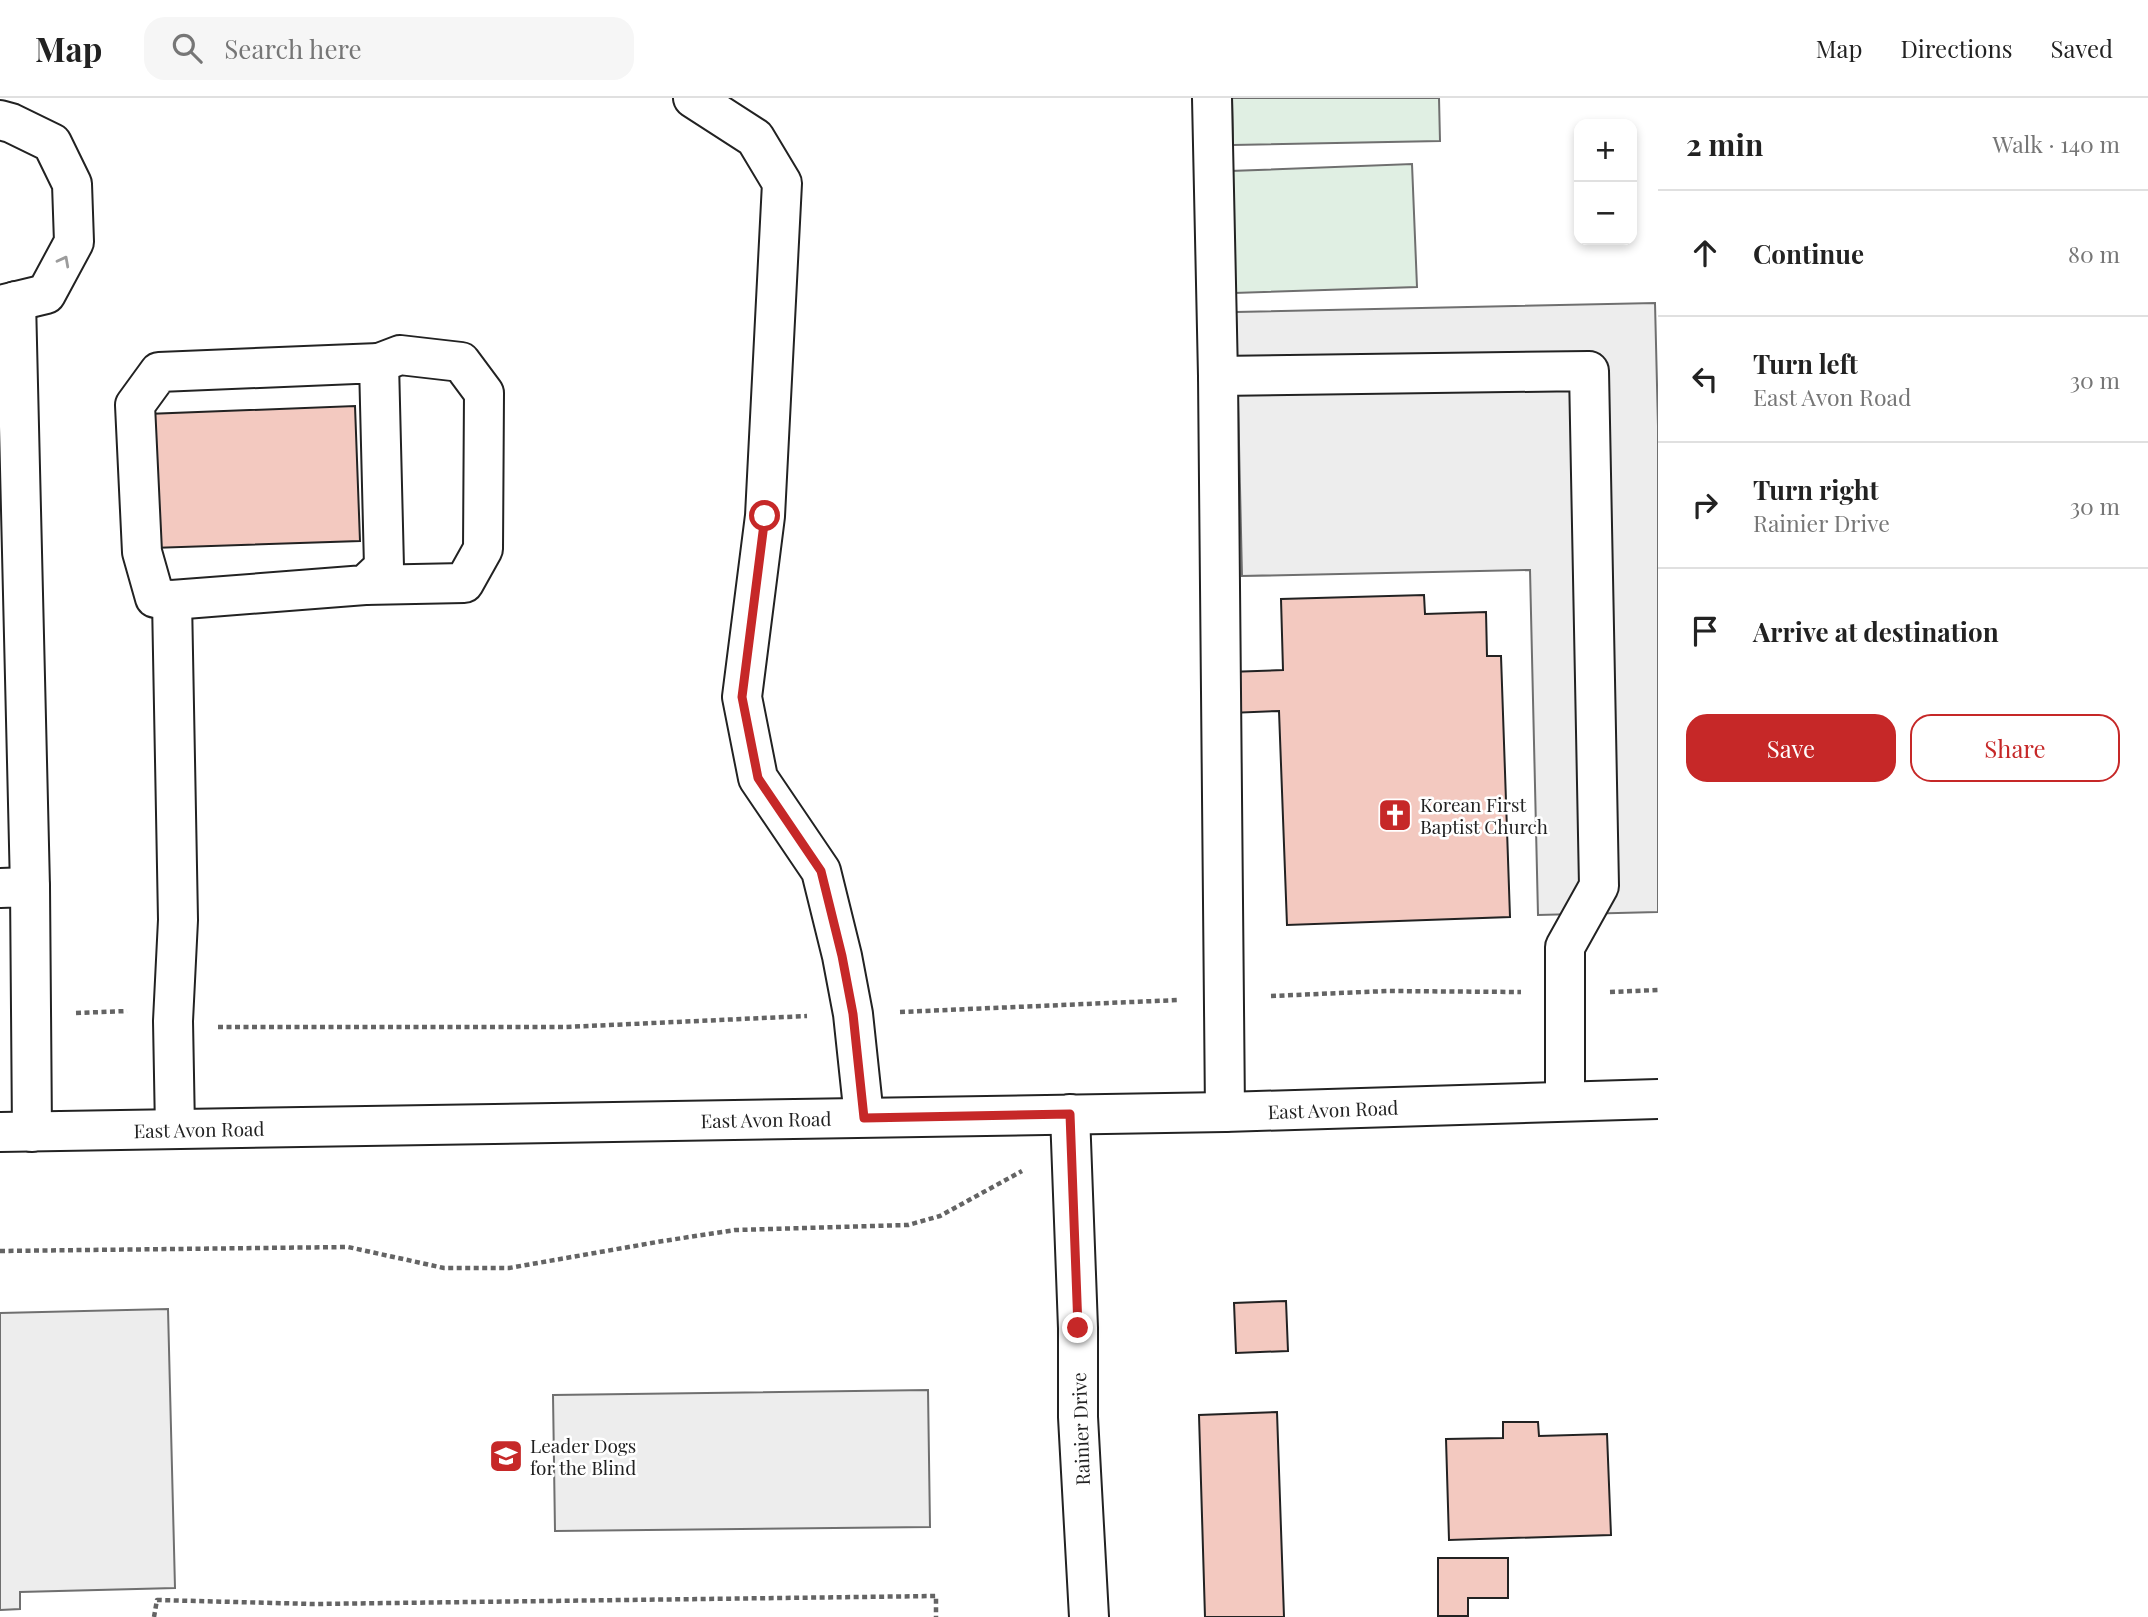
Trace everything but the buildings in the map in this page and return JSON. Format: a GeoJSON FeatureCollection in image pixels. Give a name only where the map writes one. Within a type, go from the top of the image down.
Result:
{"type":"FeatureCollection","features":[{"type":"Feature","properties":{"kind":"main road"},"geometry":{"type":"LineString","coordinates":[[693,98],[755,138],[782,183],[765,516],[742,697],[758,778],[821,871],[853,1014],[864,1118]]}},
{"type":"Feature","properties":{"kind":"main road"},"geometry":{"type":"LineString","coordinates":[[1212,98],[1218,376],[1225,1112]]}},
{"type":"Feature","properties":{"kind":"main road"},"geometry":{"type":"LineString","coordinates":[[0,120],[11,122],[52,143],[72,184],[74,242],[46,294],[8,303],[16,1132]]}},
{"type":"Feature","properties":{"kind":"main road"},"geometry":{"type":"LineString","coordinates":[[400,355],[461,362],[484,393],[483,549],[464,583],[365,585],[172,600],[155,598],[142,552],[135,405],[159,372],[379,363],[400,355]]}},
{"type":"Feature","properties":{"kind":"main road"},"geometry":{"type":"LineString","coordinates":[[365,585],[384,567],[379,363]]}},
{"type":"Feature","properties":{"kind":"main road"},"geometry":{"type":"LineString","coordinates":[[1218,376],[1589,371],[1599,886],[1565,947],[1565,1101]]}},
{"type":"Feature","properties":{"kind":"main road"},"geometry":{"type":"LineString","coordinates":[[172,600],[178,920],[173,1021],[175,1129]]}},
{"type":"Feature","properties":{"kind":"main road","name":"East Avon Road"},"geometry":{"type":"LineString","coordinates":[[16,1132],[1225,1112],[1658,1099]]}},
{"type":"Feature","properties":{"kind":"main road","name":"Rainier Drive"},"geometry":{"type":"LineString","coordinates":[[1070,1114],[1078,1328],[1078,1417],[1089,1617]]}},
{"type":"Feature","properties":{"kind":"path"},"geometry":{"type":"LineString","coordinates":[[0,1251],[348,1247],[444,1268],[509,1268],[735,1230],[908,1225],[940,1216],[1022,1171]]}},
{"type":"Feature","properties":{"kind":"path"},"geometry":{"type":"LineString","coordinates":[[154,1617],[156,1600],[314,1604],[936,1596],[936,1617]]}},
{"type":"Feature","properties":{"kind":"green space"},"geometry":{"type":"Polygon","coordinates":[[[1232,98],[1439,98],[1440,141],[1233,145],[1232,98]]]}},
{"type":"Feature","properties":{"kind":"green space"},"geometry":{"type":"Polygon","coordinates":[[[1412,164],[1417,287],[1234,293],[1230,171],[1412,164]]]}},
{"type":"Feature","properties":{"kind":"shaded area"},"geometry":{"type":"Polygon","coordinates":[[[1655,303],[1658,426],[1658,912],[1538,915],[1530,570],[1242,576],[1236,312],[1655,303]]]}},
{"type":"Feature","properties":{"kind":"shaded area"},"geometry":{"type":"Polygon","coordinates":[[[168,1309],[175,1588],[20,1592],[20,1609],[0,1610],[0,1313],[168,1309]]]}},
{"type":"Feature","properties":{"kind":"shaded area"},"geometry":{"type":"Polygon","coordinates":[[[928,1390],[930,1527],[555,1531],[553,1395],[928,1390]]]}},
{"type":"Feature","properties":{"kind":"place","name":"Korean First Baptist Church"},"geometry":{"type":"Point","coordinates":[1395,815]}},
{"type":"Feature","properties":{"kind":"place","name":"Leader Dogs for the Blind"},"geometry":{"type":"Point","coordinates":[506,1456]}},
{"type":"Feature","properties":{"kind":"route"},"geometry":{"type":"LineString","coordinates":[[765,516],[742,697],[758,778],[821,871],[853,1014],[864,1118],[1070,1114],[1078,1328]]}}]}
